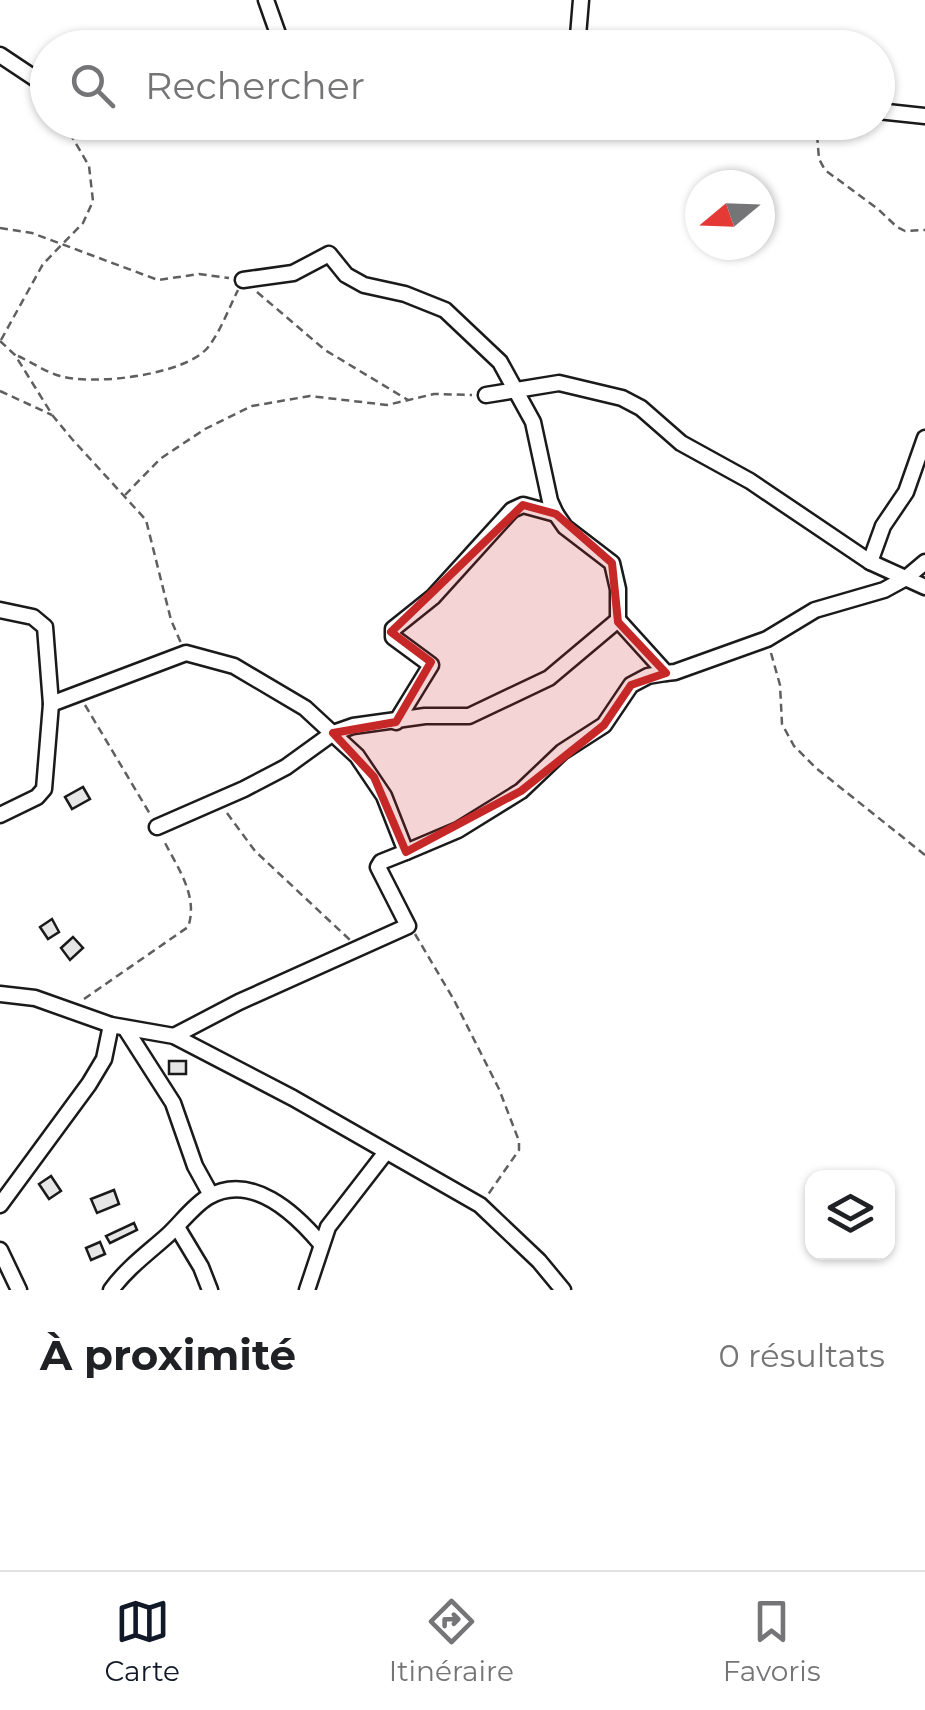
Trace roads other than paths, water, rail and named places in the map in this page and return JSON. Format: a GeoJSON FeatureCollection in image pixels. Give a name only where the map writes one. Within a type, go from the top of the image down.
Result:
{"type":"FeatureCollection","features":[{"type":"Feature","properties":{"kind":"street"},"geometry":{"type":"LineString","coordinates":[[266,0],[277,30]]}},
{"type":"Feature","properties":{"kind":"street"},"geometry":{"type":"LineString","coordinates":[[578,30],[581,0]]}},
{"type":"Feature","properties":{"kind":"street"},"geometry":{"type":"LineString","coordinates":[[0,55],[30,74]]}},
{"type":"Feature","properties":{"kind":"street"},"geometry":{"type":"LineString","coordinates":[[895,113],[925,116]]}},
{"type":"Feature","properties":{"kind":"street"},"geometry":{"type":"LineString","coordinates":[[243,280],[294,273],[329,254],[346,275],[364,285],[405,294],[444,310],[500,362],[533,422],[556,514],[612,562],[618,589],[618,620],[666,672]]}},
{"type":"Feature","properties":{"kind":"street"},"geometry":{"type":"LineString","coordinates":[[486,395],[558,383],[622,398],[641,408],[681,444],[750,481],[870,562],[925,587]]}},
{"type":"Feature","properties":{"kind":"street"},"geometry":{"type":"LineString","coordinates":[[870,562],[884,526],[906,492],[925,438]]}},
{"type":"Feature","properties":{"kind":"street"},"geometry":{"type":"LineString","coordinates":[[396,722],[430,665],[393,637],[392,629],[432,596],[512,510],[523,504],[556,514]]}},
{"type":"Feature","properties":{"kind":"street"},"geometry":{"type":"LineString","coordinates":[[174,1036],[408,926],[378,867],[381,862],[458,830],[521,791],[562,752],[604,725],[631,685],[648,676],[767,639],[815,610],[884,590],[925,562]]}},
{"type":"Feature","properties":{"kind":"street"},"geometry":{"type":"LineString","coordinates":[[0,610],[34,617],[45,627],[50,704],[44,789],[37,797],[0,815]]}},
{"type":"Feature","properties":{"kind":"street"},"geometry":{"type":"LineString","coordinates":[[157,827],[286,767],[333,733],[353,726],[425,716],[469,716],[549,678],[618,620]]}},
{"type":"Feature","properties":{"kind":"street"},"geometry":{"type":"LineString","coordinates":[[50,704],[186,654],[234,666],[305,708],[374,777],[406,852]]}},
{"type":"Feature","properties":{"kind":"street"},"geometry":{"type":"LineString","coordinates":[[0,994],[35,998],[118,1026],[174,1036],[293,1098],[480,1205],[539,1261],[563,1290]]}},
{"type":"Feature","properties":{"kind":"street"},"geometry":{"type":"LineString","coordinates":[[118,1026],[172,1102],[195,1166],[211,1195]]}},
{"type":"Feature","properties":{"kind":"street"},"geometry":{"type":"LineString","coordinates":[[0,1205],[90,1084],[118,1026]]}},
{"type":"Feature","properties":{"kind":"street"},"geometry":{"type":"LineString","coordinates":[[307,1290],[321,1244],[342,1207],[386,1152]]}},
{"type":"Feature","properties":{"kind":"street"},"geometry":{"type":"LineString","coordinates":[[111,1290],[136,1262],[211,1195],[242,1188],[279,1204],[302,1221],[321,1244]]}},
{"type":"Feature","properties":{"kind":"street"},"geometry":{"type":"LineString","coordinates":[[177,1227],[210,1290]]}},
{"type":"Feature","properties":{"kind":"street"},"geometry":{"type":"LineString","coordinates":[[0,1250],[19,1290]]}}]}
